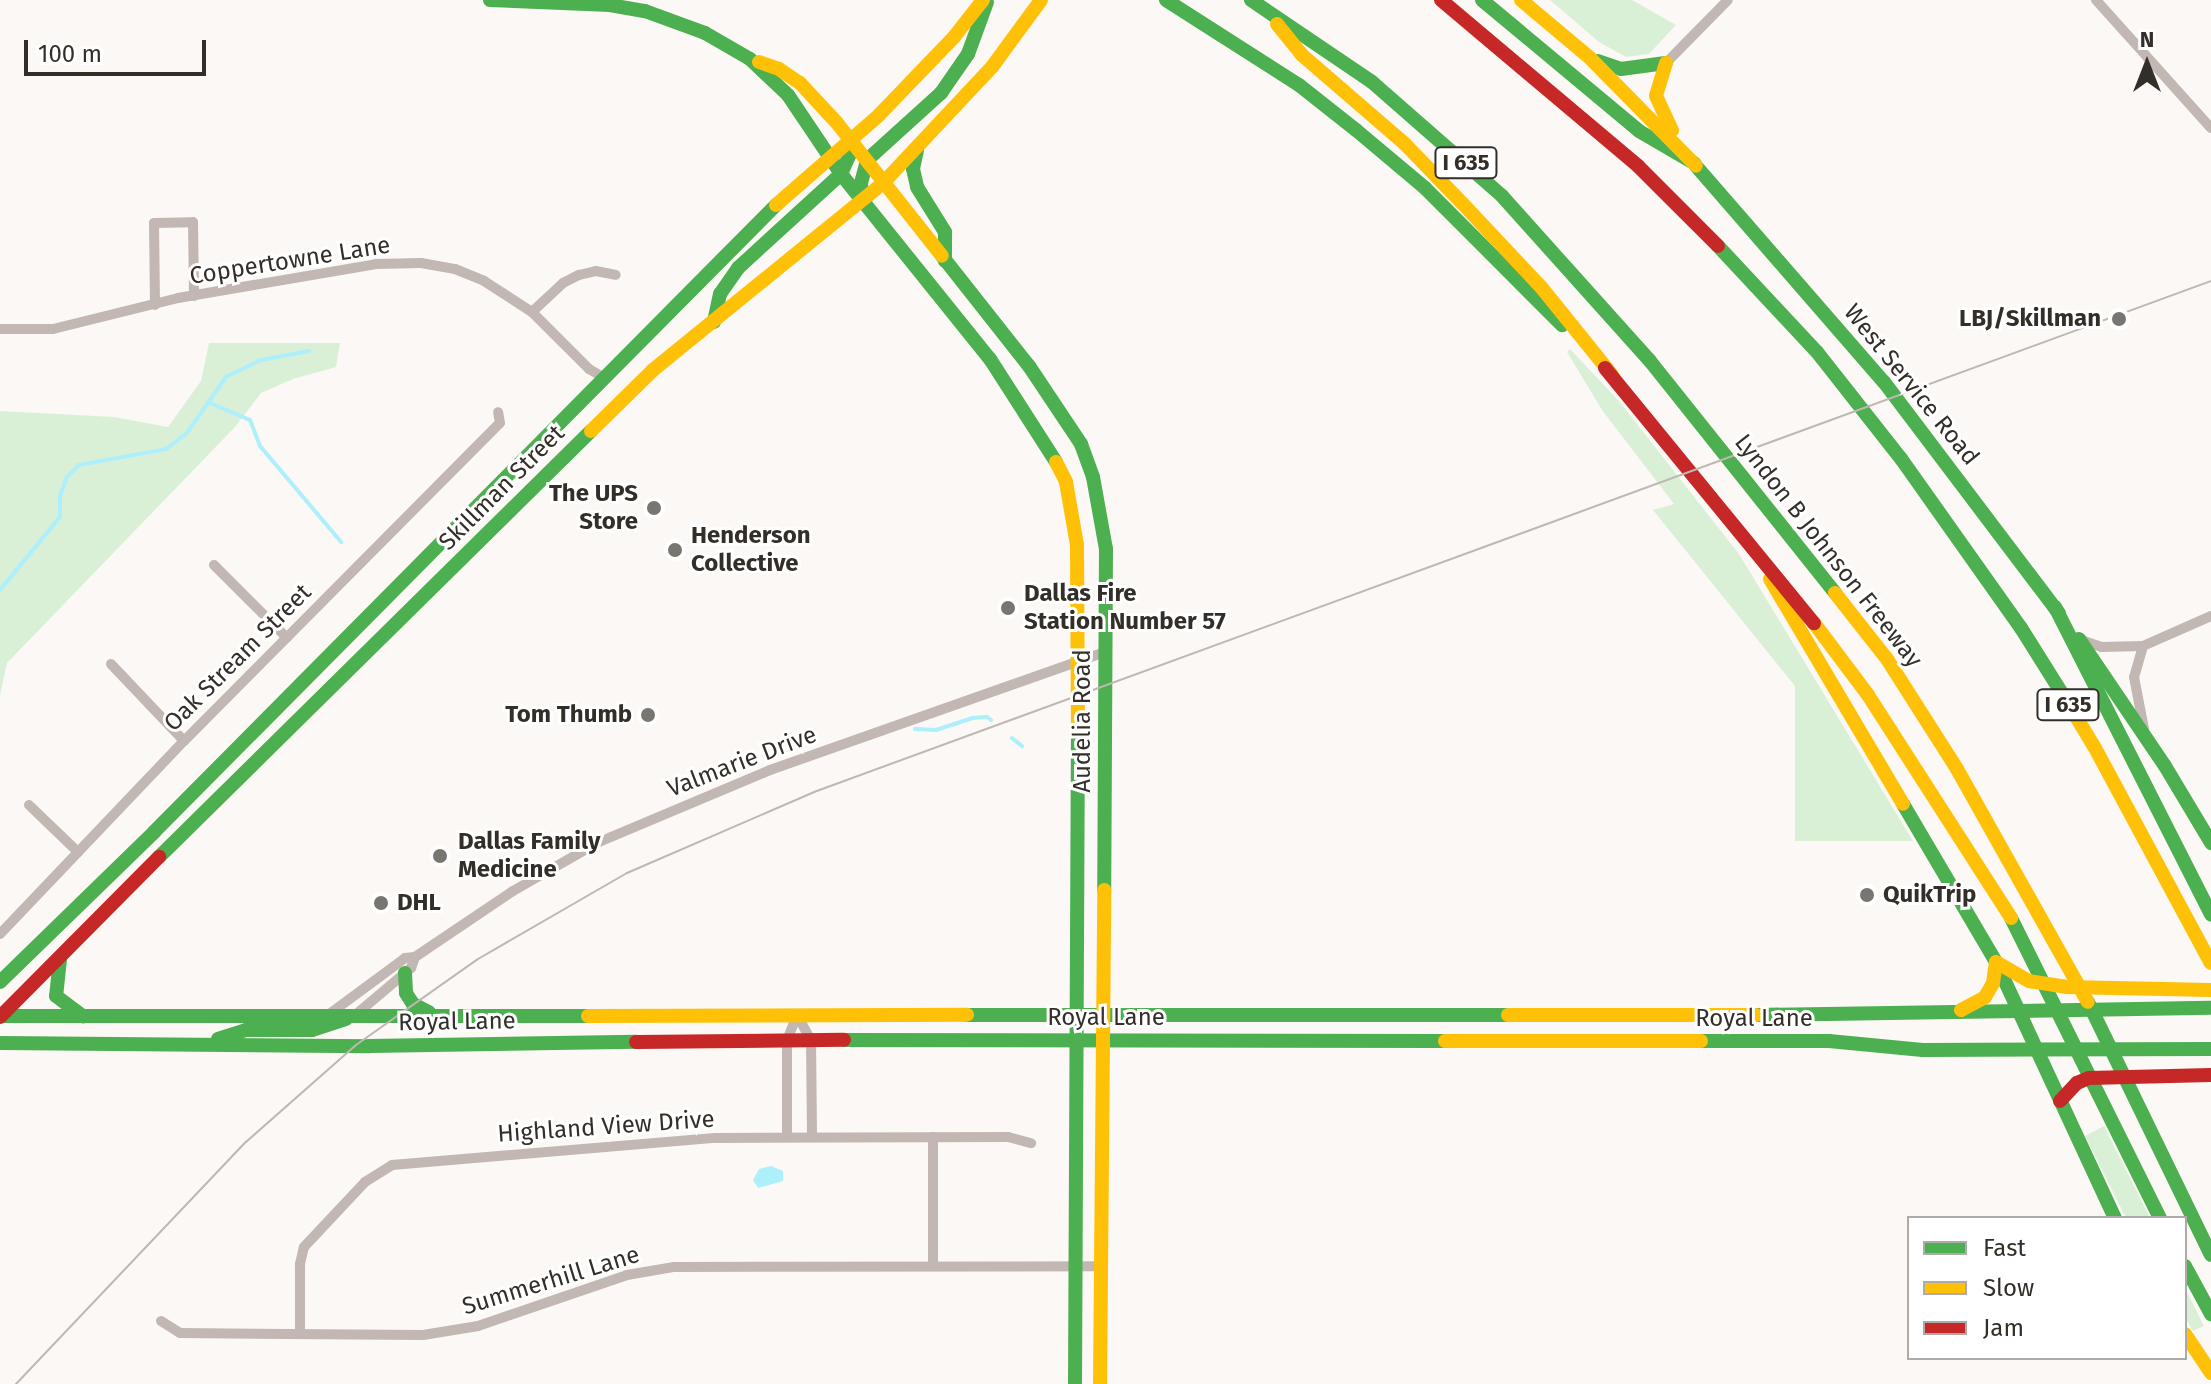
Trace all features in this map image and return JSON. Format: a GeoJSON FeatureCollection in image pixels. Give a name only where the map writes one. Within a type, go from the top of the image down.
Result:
{"type":"FeatureCollection","features":[{"type":"Feature","properties":{"kind":"main road"},"geometry":{"type":"LineString","coordinates":[[490,0],[610,5],[645,11],[705,33],[750,59]]}},
{"type":"Feature","properties":{"kind":"main road"},"geometry":{"type":"LineString","coordinates":[[862,201],[861,183],[867,160],[941,93],[968,54],[985,0]]}},
{"type":"Feature","properties":{"kind":"main road","name":"Skillman Street"},"geometry":{"type":"LineString","coordinates":[[0,982],[154,832],[747,231],[879,115],[985,0]]}},
{"type":"Feature","properties":{"kind":"main road","name":"Skillman Street"},"geometry":{"type":"LineString","coordinates":[[0,1016],[653,370],[884,182],[992,67],[1041,0]]}},
{"type":"Feature","properties":{"kind":"main road"},"geometry":{"type":"LineString","coordinates":[[1166,0],[1299,85],[1390,159],[1456,218],[1612,375]]}},
{"type":"Feature","properties":{"kind":"main road","name":"Lyndon B Johnson Freeway"},"geometry":{"type":"LineString","coordinates":[[1251,0],[1372,82],[1502,196],[1650,361],[1878,647],[1957,769],[2088,1002],[2211,1255]]}},
{"type":"Feature","properties":{"kind":"main road","name":"I 635"},"geometry":{"type":"LineString","coordinates":[[1441,0],[1638,166],[1763,291],[1817,352],[1928,495],[2021,628],[2095,748],[2211,963]]}},
{"type":"Feature","properties":{"kind":"main road"},"geometry":{"type":"LineString","coordinates":[[1482,0],[1639,131],[1694,163]]}},
{"type":"Feature","properties":{"kind":"main road","name":"West Service Road"},"geometry":{"type":"LineString","coordinates":[[1521,0],[1590,58],[1694,163],[1884,382],[2078,638],[2146,737],[2211,843]]}},
{"type":"Feature","properties":{"kind":"main road"},"geometry":{"type":"LineString","coordinates":[[1268,12],[1302,55],[1404,143],[1541,287],[1753,552],[1794,597],[1868,695],[2011,918],[2159,1216]]}},
{"type":"Feature","properties":{"kind":"main road"},"geometry":{"type":"LineString","coordinates":[[1590,58],[1621,69],[1666,63]]}},
{"type":"Feature","properties":{"kind":"main road","name":"Audelia Road"},"geometry":{"type":"LineString","coordinates":[[750,59],[779,69],[800,83],[850,139],[1029,366],[1081,444],[1093,477],[1104,537],[1105,652],[1100,1384]]}},
{"type":"Feature","properties":{"kind":"main road","name":"Audelia Road"},"geometry":{"type":"LineString","coordinates":[[750,59],[778,83],[841,174],[990,359],[1050,449],[1066,482],[1077,545],[1075,1384]]}},
{"type":"Feature","properties":{"kind":"main road"},"geometry":{"type":"LineString","coordinates":[[1666,63],[1658,80],[1656,96],[1661,112],[1694,163]]}},
{"type":"Feature","properties":{"kind":"main road"},"geometry":{"type":"LineString","coordinates":[[714,322],[720,294],[738,268],[841,174],[849,156],[850,139]]}},
{"type":"Feature","properties":{"kind":"main road"},"geometry":{"type":"LineString","coordinates":[[918,148],[913,169],[917,187],[945,232],[945,261]]}},
{"type":"Feature","properties":{"kind":"main road"},"geometry":{"type":"LineString","coordinates":[[1753,552],[2027,1012],[2045,1051],[2060,1101],[2114,1216]]}},
{"type":"Feature","properties":{"kind":"main road"},"geometry":{"type":"LineString","coordinates":[[2055,607],[2211,915]]}},
{"type":"Feature","properties":{"kind":"main road"},"geometry":{"type":"LineString","coordinates":[[1076,758],[1105,761]]}},
{"type":"Feature","properties":{"kind":"main road"},"geometry":{"type":"LineString","coordinates":[[60,958],[56,996],[84,1016]]}},
{"type":"Feature","properties":{"kind":"main road"},"geometry":{"type":"LineString","coordinates":[[1996,962],[2029,981],[2149,991],[2211,990]]}},
{"type":"Feature","properties":{"kind":"main road"},"geometry":{"type":"LineString","coordinates":[[1957,1012],[1985,997],[1993,983],[1996,962]]}},
{"type":"Feature","properties":{"kind":"main road"},"geometry":{"type":"LineString","coordinates":[[405,973],[406,993],[420,1009],[466,1015]]}},
{"type":"Feature","properties":{"kind":"main road","name":"Royal Lane"},"geometry":{"type":"LineString","coordinates":[[0,1016],[1813,1015],[2211,1008]]}},
{"type":"Feature","properties":{"kind":"main road"},"geometry":{"type":"LineString","coordinates":[[1316,1015],[1319,1040]]}},
{"type":"Feature","properties":{"kind":"main road"},"geometry":{"type":"LineString","coordinates":[[1405,1015],[1405,1040]]}},
{"type":"Feature","properties":{"kind":"main road"},"geometry":{"type":"LineString","coordinates":[[1813,1015],[1813,1041]]}},
{"type":"Feature","properties":{"kind":"main road"},"geometry":{"type":"LineString","coordinates":[[202,1044],[246,1030],[312,1030],[353,1016]]}},
{"type":"Feature","properties":{"kind":"main road","name":"Royal Lane"},"geometry":{"type":"LineString","coordinates":[[0,1043],[369,1046],[787,1040],[1813,1041],[1923,1050],[2211,1049]]}},
{"type":"Feature","properties":{"kind":"main road"},"geometry":{"type":"LineString","coordinates":[[2060,1101],[2077,1083],[2113,1075],[2211,1075]]}},
{"type":"Feature","properties":{"kind":"main road"},"geometry":{"type":"LineString","coordinates":[[2187,1270],[2211,1314]]}},
{"type":"Feature","properties":{"kind":"main road"},"geometry":{"type":"LineString","coordinates":[[2187,1337],[2211,1373]]}},
{"type":"Feature","properties":{"kind":"street"},"geometry":{"type":"LineString","coordinates":[[1666,63],[1728,0]]}},
{"type":"Feature","properties":{"kind":"street"},"geometry":{"type":"LineString","coordinates":[[2096,0],[2211,128]]}},
{"type":"Feature","properties":{"kind":"street"},"geometry":{"type":"LineString","coordinates":[[155,305],[154,223],[193,222],[194,296]]}},
{"type":"Feature","properties":{"kind":"street","name":"Coppertowne Lane"},"geometry":{"type":"LineString","coordinates":[[0,329],[53,329],[194,296],[376,264],[421,263],[455,269],[484,281],[532,312],[589,369],[601,376]]}},
{"type":"Feature","properties":{"kind":"street"},"geometry":{"type":"LineString","coordinates":[[532,312],[563,283],[579,275],[596,271],[616,275]]}},
{"type":"Feature","properties":{"kind":"street","name":"Oak Stream Street"},"geometry":{"type":"LineString","coordinates":[[0,934],[184,741],[500,423],[498,412]]}},
{"type":"Feature","properties":{"kind":"street"},"geometry":{"type":"LineString","coordinates":[[214,565],[287,638]]}},
{"type":"Feature","properties":{"kind":"street"},"geometry":{"type":"LineString","coordinates":[[2078,638],[2101,647],[2143,646],[2211,616]]}},
{"type":"Feature","properties":{"kind":"street"},"geometry":{"type":"LineString","coordinates":[[2143,646],[2134,677],[2146,737]]}},
{"type":"Feature","properties":{"kind":"street","name":"Valmarie Drive"},"geometry":{"type":"LineString","coordinates":[[353,1016],[405,973],[415,957],[513,891],[599,842],[770,770],[1105,652]]}},
{"type":"Feature","properties":{"kind":"street"},"geometry":{"type":"LineString","coordinates":[[111,664],[184,741]]}},
{"type":"Feature","properties":{"kind":"street"},"geometry":{"type":"LineString","coordinates":[[29,805],[78,852]]}},
{"type":"Feature","properties":{"kind":"street","name":"Valmarie Drive"},"geometry":{"type":"LineString","coordinates":[[326,1016],[405,958],[415,957]]}},
{"type":"Feature","properties":{"kind":"street"},"geometry":{"type":"LineString","coordinates":[[797,1015],[811,1040],[812,1137]]}},
{"type":"Feature","properties":{"kind":"street"},"geometry":{"type":"LineString","coordinates":[[787,1137],[787,1040],[797,1015]]}},
{"type":"Feature","properties":{"kind":"street"},"geometry":{"type":"LineString","coordinates":[[933,1137],[933,1265]]}},
{"type":"Feature","properties":{"kind":"street","name":"Highland View Drive"},"geometry":{"type":"LineString","coordinates":[[300,1334],[299,1279],[304,1247],[365,1182],[392,1165],[670,1140],[1008,1137],[1031,1143]]}},
{"type":"Feature","properties":{"kind":"street","name":"Summerhill Lane"},"geometry":{"type":"LineString","coordinates":[[161,1321],[180,1333],[451,1332],[627,1275],[674,1267],[1100,1266]]}},
{"type":"Feature","properties":{"kind":"green space"},"geometry":{"type":"Polygon","coordinates":[[[1550,0],[1632,0],[1676,25],[1649,54],[1626,57],[1599,42],[1550,0]]]}},
{"type":"Feature","properties":{"kind":"green space"},"geometry":{"type":"Polygon","coordinates":[[[209,343],[340,343],[336,367],[293,379],[261,393],[235,427],[7,663],[0,695],[0,411],[114,417],[168,427],[201,381],[209,343]]]}},
{"type":"Feature","properties":{"kind":"green space"},"geometry":{"type":"Polygon","coordinates":[[[1570,349],[1619,401],[1739,554],[1913,841],[1795,841],[1795,686],[1653,510],[1674,504],[1602,410],[1567,352],[1570,349]]]}},
{"type":"Feature","properties":{"kind":"green space"},"geometry":{"type":"Polygon","coordinates":[[[2104,1126],[2149,1216],[2125,1216],[2085,1136],[2104,1126]]]}},
{"type":"Feature","properties":{"kind":"green space"},"geometry":{"type":"Polygon","coordinates":[[[2187,1292],[2204,1326],[2193,1331],[2187,1320],[2187,1292]]]}},
{"type":"Feature","properties":{"kind":"water"},"geometry":{"type":"Polygon","coordinates":[[[771,1166],[783,1171],[783,1181],[758,1188],[753,1180],[759,1169],[771,1166]]]}},
{"type":"Feature","properties":{"kind":"waterway"},"geometry":{"type":"LineString","coordinates":[[0,590],[60,517],[60,496],[67,477],[79,465],[166,449],[186,434],[226,377],[261,360],[309,351]]}},
{"type":"Feature","properties":{"kind":"waterway"},"geometry":{"type":"LineString","coordinates":[[210,403],[250,420],[260,446],[341,542]]}},
{"type":"Feature","properties":{"kind":"waterway"},"geometry":{"type":"LineString","coordinates":[[915,729],[936,730],[972,718],[987,717],[991,720]]}},
{"type":"Feature","properties":{"kind":"waterway"},"geometry":{"type":"LineString","coordinates":[[1012,738],[1022,746]]}},
{"type":"Feature","properties":{"kind":"tram line"},"geometry":{"type":"LineString","coordinates":[[16,1384],[246,1142],[356,1045],[478,959],[627,873],[814,792],[2211,281]]}},
{"type":"Feature","properties":{"kind":"traffic: fast"},"geometry":{"type":"LineString","coordinates":[[490,0],[610,5],[645,11],[705,33],[750,59],[788,95],[841,174],[990,359],[1056,462]]}},
{"type":"Feature","properties":{"kind":"traffic: fast"},"geometry":{"type":"LineString","coordinates":[[1166,0],[1299,85],[1356,130],[1425,188],[1562,325]]}},
{"type":"Feature","properties":{"kind":"traffic: fast"},"geometry":{"type":"LineString","coordinates":[[1251,0],[1372,82],[1502,196],[1650,361],[1835,593]]}},
{"type":"Feature","properties":{"kind":"traffic: fast"},"geometry":{"type":"LineString","coordinates":[[1482,0],[1639,131],[1694,163]]}},
{"type":"Feature","properties":{"kind":"traffic: fast"},"geometry":{"type":"LineString","coordinates":[[862,200],[861,183],[867,160],[941,93],[968,54],[987,2]]}},
{"type":"Feature","properties":{"kind":"traffic: fast"},"geometry":{"type":"LineString","coordinates":[[1598,61],[1621,69],[1666,63]]}},
{"type":"Feature","properties":{"kind":"traffic: fast"},"geometry":{"type":"LineString","coordinates":[[714,322],[720,294],[738,268],[841,174],[849,156],[850,139]]}},
{"type":"Feature","properties":{"kind":"traffic: fast"},"geometry":{"type":"LineString","coordinates":[[917,150],[913,169],[917,187],[945,232],[945,261]]}},
{"type":"Feature","properties":{"kind":"traffic: fast"},"geometry":{"type":"LineString","coordinates":[[1696,166],[1884,382],[2059,613]]}},
{"type":"Feature","properties":{"kind":"traffic: fast"},"geometry":{"type":"LineString","coordinates":[[0,982],[154,832],[776,205]]}},
{"type":"Feature","properties":{"kind":"traffic: fast"},"geometry":{"type":"LineString","coordinates":[[1718,246],[1817,352],[1902,460],[2021,628],[2063,695]]}},
{"type":"Feature","properties":{"kind":"traffic: fast"},"geometry":{"type":"LineString","coordinates":[[942,256],[1029,366],[1081,444],[1093,477],[1106,549],[1104,890]]}},
{"type":"Feature","properties":{"kind":"traffic: fast"},"geometry":{"type":"LineString","coordinates":[[159,857],[591,431]]}},
{"type":"Feature","properties":{"kind":"traffic: fast"},"geometry":{"type":"LineString","coordinates":[[2055,607],[2211,915]]}},
{"type":"Feature","properties":{"kind":"traffic: fast"},"geometry":{"type":"LineString","coordinates":[[2079,639],[2165,766],[2211,843]]}},
{"type":"Feature","properties":{"kind":"traffic: fast"},"geometry":{"type":"LineString","coordinates":[[1075,1384],[1078,729]]}},
{"type":"Feature","properties":{"kind":"traffic: fast"},"geometry":{"type":"LineString","coordinates":[[1903,804],[1996,962],[2114,1216]]}},
{"type":"Feature","properties":{"kind":"traffic: fast"},"geometry":{"type":"LineString","coordinates":[[2011,918],[2159,1216]]}},
{"type":"Feature","properties":{"kind":"traffic: fast"},"geometry":{"type":"LineString","coordinates":[[60,959],[56,996],[83,1016]]}},
{"type":"Feature","properties":{"kind":"traffic: fast"},"geometry":{"type":"LineString","coordinates":[[405,973],[406,993],[413,1004],[429,1012]]}},
{"type":"Feature","properties":{"kind":"traffic: fast"},"geometry":{"type":"LineString","coordinates":[[2088,1002],[2211,1255]]}},
{"type":"Feature","properties":{"kind":"traffic: fast"},"geometry":{"type":"LineString","coordinates":[[1756,1015],[2211,1008]]}},
{"type":"Feature","properties":{"kind":"traffic: fast"},"geometry":{"type":"LineString","coordinates":[[967,1015],[1508,1015]]}},
{"type":"Feature","properties":{"kind":"traffic: fast"},"geometry":{"type":"LineString","coordinates":[[0,1016],[588,1016]]}},
{"type":"Feature","properties":{"kind":"traffic: fast"},"geometry":{"type":"LineString","coordinates":[[218,1039],[246,1030],[312,1030],[346,1019]]}},
{"type":"Feature","properties":{"kind":"traffic: fast"},"geometry":{"type":"LineString","coordinates":[[844,1040],[1445,1041]]}},
{"type":"Feature","properties":{"kind":"traffic: fast"},"geometry":{"type":"LineString","coordinates":[[1701,1041],[1829,1041],[1923,1050],[2211,1049]]}},
{"type":"Feature","properties":{"kind":"traffic: fast"},"geometry":{"type":"LineString","coordinates":[[0,1043],[369,1046],[636,1042]]}},
{"type":"Feature","properties":{"kind":"traffic: fast"},"geometry":{"type":"LineString","coordinates":[[2187,1270],[2211,1314]]}},
{"type":"Feature","properties":{"kind":"traffic: slow"},"geometry":{"type":"LineString","coordinates":[[776,205],[879,115],[954,37],[983,0]]}},
{"type":"Feature","properties":{"kind":"traffic: slow"},"geometry":{"type":"LineString","coordinates":[[591,431],[653,370],[884,182],[992,67],[1041,0]]}},
{"type":"Feature","properties":{"kind":"traffic: slow"},"geometry":{"type":"LineString","coordinates":[[1521,0],[1590,58],[1696,166]]}},
{"type":"Feature","properties":{"kind":"traffic: slow"},"geometry":{"type":"LineString","coordinates":[[1277,24],[1302,55],[1404,143],[1463,204],[1541,287],[1612,375]]}},
{"type":"Feature","properties":{"kind":"traffic: slow"},"geometry":{"type":"LineString","coordinates":[[759,62],[779,69],[800,83],[837,123],[942,256]]}},
{"type":"Feature","properties":{"kind":"traffic: slow"},"geometry":{"type":"LineString","coordinates":[[1666,63],[1656,96],[1672,130]]}},
{"type":"Feature","properties":{"kind":"traffic: slow"},"geometry":{"type":"LineString","coordinates":[[1056,462],[1066,482],[1077,545],[1078,729]]}},
{"type":"Feature","properties":{"kind":"traffic: slow"},"geometry":{"type":"LineString","coordinates":[[1770,579],[1903,804]]}},
{"type":"Feature","properties":{"kind":"traffic: slow"},"geometry":{"type":"LineString","coordinates":[[1835,593],[1887,659],[1957,769],[2088,1002]]}},
{"type":"Feature","properties":{"kind":"traffic: slow"},"geometry":{"type":"LineString","coordinates":[[1814,623],[1868,695],[2011,918]]}},
{"type":"Feature","properties":{"kind":"traffic: slow"},"geometry":{"type":"LineString","coordinates":[[2063,695],[2211,963]]}},
{"type":"Feature","properties":{"kind":"traffic: slow"},"geometry":{"type":"LineString","coordinates":[[1100,1384],[1104,890]]}},
{"type":"Feature","properties":{"kind":"traffic: slow"},"geometry":{"type":"LineString","coordinates":[[1961,1010],[1985,997],[1993,983],[1996,962],[2029,981],[2066,987],[2211,990]]}},
{"type":"Feature","properties":{"kind":"traffic: slow"},"geometry":{"type":"LineString","coordinates":[[588,1016],[967,1015]]}},
{"type":"Feature","properties":{"kind":"traffic: slow"},"geometry":{"type":"LineString","coordinates":[[1508,1015],[1756,1015]]}},
{"type":"Feature","properties":{"kind":"traffic: slow"},"geometry":{"type":"LineString","coordinates":[[1445,1041],[1701,1041]]}},
{"type":"Feature","properties":{"kind":"traffic: slow"},"geometry":{"type":"LineString","coordinates":[[2187,1337],[2211,1373]]}},
{"type":"Feature","properties":{"kind":"traffic: jam"},"geometry":{"type":"LineString","coordinates":[[1441,0],[1638,166],[1718,246]]}},
{"type":"Feature","properties":{"kind":"traffic: jam"},"geometry":{"type":"LineString","coordinates":[[1605,368],[1814,623]]}},
{"type":"Feature","properties":{"kind":"traffic: jam"},"geometry":{"type":"LineString","coordinates":[[0,1017],[159,857]]}},
{"type":"Feature","properties":{"kind":"traffic: jam"},"geometry":{"type":"LineString","coordinates":[[636,1042],[844,1040]]}},
{"type":"Feature","properties":{"kind":"traffic: jam"},"geometry":{"type":"LineString","coordinates":[[2060,1101],[2077,1083],[2089,1078],[2211,1075]]}},
{"type":"Feature","properties":{"kind":"place","name":"LBJ/Skillman"},"geometry":{"type":"Point","coordinates":[2119,319]}},
{"type":"Feature","properties":{"kind":"place","name":"The UPS Store"},"geometry":{"type":"Point","coordinates":[654,508]}},
{"type":"Feature","properties":{"kind":"place","name":"Henderson Collective"},"geometry":{"type":"Point","coordinates":[675,550]}},
{"type":"Feature","properties":{"kind":"place","name":"Dallas Fire Station Number 57"},"geometry":{"type":"Point","coordinates":[1008,608]}},
{"type":"Feature","properties":{"kind":"place","name":"Tom Thumb"},"geometry":{"type":"Point","coordinates":[648,715]}},
{"type":"Feature","properties":{"kind":"place","name":"Dallas Family Medicine"},"geometry":{"type":"Point","coordinates":[440,856]}},
{"type":"Feature","properties":{"kind":"place","name":"QuikTrip"},"geometry":{"type":"Point","coordinates":[1867,895]}},
{"type":"Feature","properties":{"kind":"place","name":"DHL"},"geometry":{"type":"Point","coordinates":[381,903]}}]}
